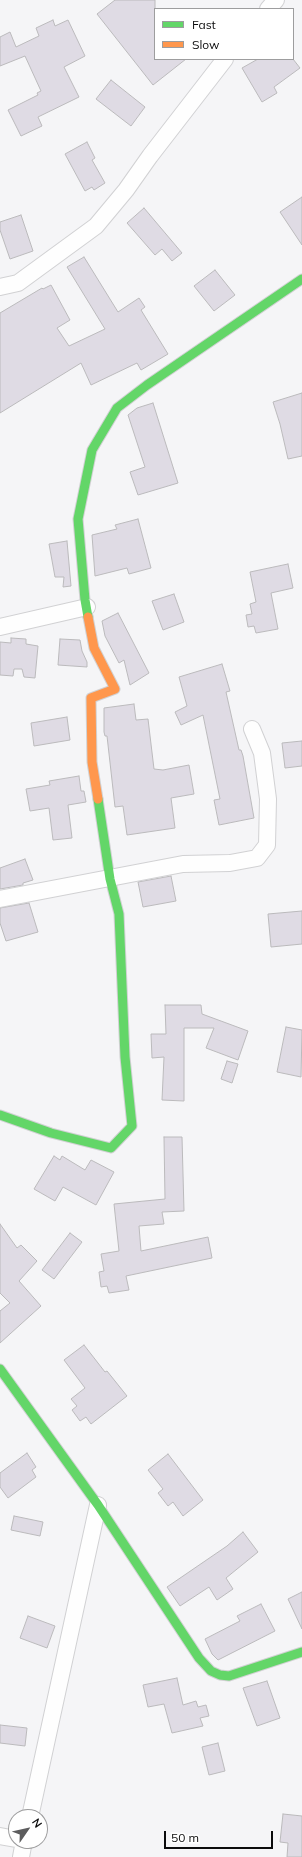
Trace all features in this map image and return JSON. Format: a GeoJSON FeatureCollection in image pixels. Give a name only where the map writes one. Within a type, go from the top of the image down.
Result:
{"type":"FeatureCollection","features":[{"type":"Feature","properties":{"kind":"street"},"geometry":{"type":"LineString","coordinates":[[269,8],[276,0]]}},
{"type":"Feature","properties":{"kind":"street"},"geometry":{"type":"LineString","coordinates":[[0,287],[18,283],[96,226],[126,190],[150,156],[224,60]]}},
{"type":"Feature","properties":{"kind":"street"},"geometry":{"type":"LineString","coordinates":[[0,1115],[51,1133],[111,1148],[132,1126],[125,1057],[119,914],[110,879],[106,843],[92,762],[90,698],[115,689],[94,648],[87,607],[78,519],[92,450],[116,408],[147,385],[302,280]]}},
{"type":"Feature","properties":{"kind":"street"},"geometry":{"type":"LineString","coordinates":[[0,627],[87,607]]}},
{"type":"Feature","properties":{"kind":"street"},"geometry":{"type":"LineString","coordinates":[[0,899],[182,864],[230,863],[257,858],[267,845],[268,799],[262,753],[252,729]]}},
{"type":"Feature","properties":{"kind":"street"},"geometry":{"type":"LineString","coordinates":[[0,1369],[98,1505],[199,1658],[211,1671],[220,1675],[229,1676],[302,1652]]}},
{"type":"Feature","properties":{"kind":"street"},"geometry":{"type":"LineString","coordinates":[[32,1809],[98,1505]]}},
{"type":"Feature","properties":{"kind":"building"},"geometry":{"type":"Polygon","coordinates":[[[115,0],[155,0],[154,60],[185,60],[153,85],[97,14],[115,0]]]}},
{"type":"Feature","properties":{"kind":"building"},"geometry":{"type":"Polygon","coordinates":[[[53,20],[55,26],[68,20],[85,56],[64,67],[79,97],[38,117],[42,126],[21,136],[8,110],[38,95],[37,93],[41,91],[25,56],[0,66],[0,37],[10,32],[16,47],[39,36],[36,28],[53,20]]]}},
{"type":"Feature","properties":{"kind":"building"},"geometry":{"type":"Polygon","coordinates":[[[256,60],[294,60],[300,68],[274,87],[277,93],[262,102],[242,68],[256,60]]]}},
{"type":"Feature","properties":{"kind":"building"},"geometry":{"type":"Polygon","coordinates":[[[111,80],[145,107],[131,126],[96,99],[111,80]]]}},
{"type":"Feature","properties":{"kind":"building"},"geometry":{"type":"Polygon","coordinates":[[[87,142],[95,158],[92,160],[105,183],[94,190],[92,187],[85,191],[65,154],[87,142]]]}},
{"type":"Feature","properties":{"kind":"building"},"geometry":{"type":"Polygon","coordinates":[[[302,197],[302,245],[280,212],[302,197]]]}},
{"type":"Feature","properties":{"kind":"building"},"geometry":{"type":"Polygon","coordinates":[[[144,208],[182,253],[172,261],[162,249],[155,255],[127,223],[144,208]]]}},
{"type":"Feature","properties":{"kind":"building"},"geometry":{"type":"Polygon","coordinates":[[[21,215],[33,251],[10,259],[0,230],[0,222],[21,215]]]}},
{"type":"Feature","properties":{"kind":"building"},"geometry":{"type":"Polygon","coordinates":[[[84,257],[118,312],[139,298],[145,307],[141,310],[168,354],[141,370],[137,363],[91,385],[81,363],[0,413],[0,313],[42,288],[43,289],[51,285],[70,320],[57,328],[69,346],[105,329],[67,267],[84,257]]]}},
{"type":"Feature","properties":{"kind":"building"},"geometry":{"type":"Polygon","coordinates":[[[215,270],[235,295],[214,311],[194,286],[215,270]]]}},
{"type":"Feature","properties":{"kind":"building"},"geometry":{"type":"Polygon","coordinates":[[[302,393],[302,456],[288,459],[273,402],[302,393]]]}},
{"type":"Feature","properties":{"kind":"building"},"geometry":{"type":"Polygon","coordinates":[[[153,403],[178,483],[138,495],[130,472],[145,467],[128,415],[137,408],[153,403]]]}},
{"type":"Feature","properties":{"kind":"building"},"geometry":{"type":"Polygon","coordinates":[[[138,519],[151,568],[129,574],[127,568],[95,576],[92,535],[117,529],[115,525],[138,519]]]}},
{"type":"Feature","properties":{"kind":"building"},"geometry":{"type":"Polygon","coordinates":[[[67,541],[71,586],[63,587],[64,577],[55,577],[49,544],[67,541]]]}},
{"type":"Feature","properties":{"kind":"building"},"geometry":{"type":"Polygon","coordinates":[[[288,564],[293,588],[271,593],[278,629],[256,633],[254,626],[248,627],[246,615],[252,614],[250,604],[256,602],[250,572],[288,564]]]}},
{"type":"Feature","properties":{"kind":"building"},"geometry":{"type":"Polygon","coordinates":[[[174,594],[184,622],[163,630],[152,601],[174,594]]]}},
{"type":"Feature","properties":{"kind":"building"},"geometry":{"type":"Polygon","coordinates":[[[118,613],[149,673],[130,685],[124,660],[119,663],[105,636],[102,621],[118,613]]]}},
{"type":"Feature","properties":{"kind":"building"},"geometry":{"type":"Polygon","coordinates":[[[11,638],[26,639],[26,644],[38,646],[35,678],[24,677],[22,669],[14,669],[13,676],[0,675],[0,642],[11,643],[11,638]]]}},
{"type":"Feature","properties":{"kind":"building"},"geometry":{"type":"Polygon","coordinates":[[[60,639],[80,640],[82,651],[87,662],[87,667],[58,665],[60,639]]]}},
{"type":"Feature","properties":{"kind":"building"},"geometry":{"type":"Polygon","coordinates":[[[222,664],[230,691],[226,692],[239,750],[241,750],[243,756],[254,818],[219,825],[214,800],[220,799],[203,715],[181,725],[175,712],[187,706],[179,677],[222,664]]]}},
{"type":"Feature","properties":{"kind":"building"},"geometry":{"type":"Polygon","coordinates":[[[134,704],[136,720],[148,719],[154,769],[163,770],[189,765],[194,794],[171,798],[175,828],[127,835],[123,806],[115,807],[107,736],[105,736],[104,732],[104,708],[134,704]]]}},
{"type":"Feature","properties":{"kind":"building"},"geometry":{"type":"Polygon","coordinates":[[[67,717],[70,740],[34,746],[31,723],[67,717]]]}},
{"type":"Feature","properties":{"kind":"building"},"geometry":{"type":"Polygon","coordinates":[[[302,741],[302,766],[285,768],[282,743],[302,741]]]}},
{"type":"Feature","properties":{"kind":"building"},"geometry":{"type":"Polygon","coordinates":[[[79,776],[81,791],[84,791],[86,802],[68,805],[72,838],[53,840],[49,808],[30,811],[26,789],[50,785],[49,781],[79,776]]]}},
{"type":"Feature","properties":{"kind":"building"},"geometry":{"type":"Polygon","coordinates":[[[25,859],[33,880],[23,883],[23,885],[0,889],[0,868],[25,859]]]}},
{"type":"Feature","properties":{"kind":"building"},"geometry":{"type":"Polygon","coordinates":[[[171,876],[176,901],[143,907],[138,882],[171,876]]]}},
{"type":"Feature","properties":{"kind":"building"},"geometry":{"type":"Polygon","coordinates":[[[29,903],[38,932],[6,941],[0,923],[0,908],[29,903]]]}},
{"type":"Feature","properties":{"kind":"building"},"geometry":{"type":"Polygon","coordinates":[[[302,911],[302,944],[271,947],[268,914],[302,911]]]}},
{"type":"Feature","properties":{"kind":"building"},"geometry":{"type":"Polygon","coordinates":[[[165,1005],[201,1005],[202,1014],[248,1031],[238,1060],[206,1048],[214,1028],[184,1028],[184,1101],[162,1100],[164,1057],[152,1058],[151,1034],[166,1034],[165,1005]]]}},
{"type":"Feature","properties":{"kind":"building"},"geometry":{"type":"Polygon","coordinates":[[[286,1027],[302,1030],[301,1077],[277,1072],[286,1027]]]}},
{"type":"Feature","properties":{"kind":"building"},"geometry":{"type":"Polygon","coordinates":[[[227,1061],[238,1064],[232,1083],[221,1079],[227,1061]]]}},
{"type":"Feature","properties":{"kind":"building"},"geometry":{"type":"Polygon","coordinates":[[[164,1137],[182,1137],[184,1211],[162,1212],[164,1224],[139,1226],[141,1251],[208,1237],[212,1258],[126,1276],[129,1290],[109,1293],[107,1286],[101,1287],[99,1272],[104,1271],[101,1254],[119,1251],[114,1204],[165,1199],[164,1137]]]}},
{"type":"Feature","properties":{"kind":"building"},"geometry":{"type":"Polygon","coordinates":[[[54,1156],[60,1160],[62,1156],[85,1170],[91,1160],[114,1172],[96,1205],[63,1187],[55,1201],[34,1189],[54,1156]]]}},
{"type":"Feature","properties":{"kind":"building"},"geometry":{"type":"Polygon","coordinates":[[[0,1224],[17,1248],[21,1245],[37,1261],[19,1281],[41,1306],[0,1343],[0,1311],[10,1303],[0,1293],[0,1224]]]}},
{"type":"Feature","properties":{"kind":"building"},"geometry":{"type":"Polygon","coordinates":[[[70,1233],[82,1242],[54,1279],[42,1270],[70,1233]]]}},
{"type":"Feature","properties":{"kind":"building"},"geometry":{"type":"Polygon","coordinates":[[[84,1345],[105,1372],[107,1371],[127,1396],[91,1424],[86,1417],[80,1421],[72,1410],[77,1406],[71,1399],[85,1388],[64,1360],[84,1345]]]}},
{"type":"Feature","properties":{"kind":"building"},"geometry":{"type":"Polygon","coordinates":[[[27,1453],[36,1467],[32,1470],[36,1477],[8,1498],[0,1487],[0,1473],[27,1453]]]}},
{"type":"Feature","properties":{"kind":"building"},"geometry":{"type":"Polygon","coordinates":[[[168,1454],[203,1500],[183,1516],[173,1502],[168,1506],[158,1493],[163,1489],[148,1470],[168,1454]]]}},
{"type":"Feature","properties":{"kind":"building"},"geometry":{"type":"Polygon","coordinates":[[[14,1516],[43,1522],[40,1536],[11,1530],[14,1516]]]}},
{"type":"Feature","properties":{"kind":"building"},"geometry":{"type":"Polygon","coordinates":[[[243,1532],[258,1552],[226,1578],[233,1589],[217,1600],[209,1587],[180,1606],[167,1587],[227,1546],[243,1532]]]}},
{"type":"Feature","properties":{"kind":"building"},"geometry":{"type":"Polygon","coordinates":[[[302,1592],[302,1629],[288,1599],[302,1592]]]}},
{"type":"Feature","properties":{"kind":"building"},"geometry":{"type":"Polygon","coordinates":[[[261,1604],[275,1631],[218,1660],[212,1654],[205,1639],[240,1621],[237,1616],[261,1604]]]}},
{"type":"Feature","properties":{"kind":"building"},"geometry":{"type":"Polygon","coordinates":[[[28,1616],[55,1626],[47,1648],[20,1638],[28,1616]]]}},
{"type":"Feature","properties":{"kind":"building"},"geometry":{"type":"Polygon","coordinates":[[[177,1678],[183,1705],[196,1701],[198,1707],[206,1705],[209,1716],[200,1718],[203,1726],[172,1733],[164,1704],[148,1707],[143,1685],[177,1678]]]}},
{"type":"Feature","properties":{"kind":"building"},"geometry":{"type":"Polygon","coordinates":[[[267,1681],[280,1718],[257,1726],[243,1688],[267,1681]]]}},
{"type":"Feature","properties":{"kind":"building"},"geometry":{"type":"Polygon","coordinates":[[[0,1725],[27,1728],[25,1746],[0,1743],[0,1725]]]}},
{"type":"Feature","properties":{"kind":"building"},"geometry":{"type":"Polygon","coordinates":[[[218,1743],[225,1771],[209,1775],[202,1747],[218,1743]]]}},
{"type":"Feature","properties":{"kind":"building"},"geometry":{"type":"Polygon","coordinates":[[[283,1814],[302,1816],[302,1857],[287,1857],[288,1843],[280,1842],[283,1814]]]}},
{"type":"Feature","properties":{"kind":"traffic: fast"},"geometry":{"type":"LineString","coordinates":[[88,617],[85,600],[78,519],[92,450],[117,408],[147,385],[302,279]]}},
{"type":"Feature","properties":{"kind":"traffic: fast"},"geometry":{"type":"LineString","coordinates":[[0,1115],[51,1133],[111,1148],[132,1126],[125,1057],[119,914],[110,879],[98,799]]}},
{"type":"Feature","properties":{"kind":"traffic: fast"},"geometry":{"type":"LineString","coordinates":[[0,1369],[98,1505],[199,1658],[211,1671],[220,1675],[229,1676],[302,1652]]}},
{"type":"Feature","properties":{"kind":"traffic: slow"},"geometry":{"type":"LineString","coordinates":[[88,617],[94,648],[115,689],[91,698],[92,762],[98,799]]}}]}
